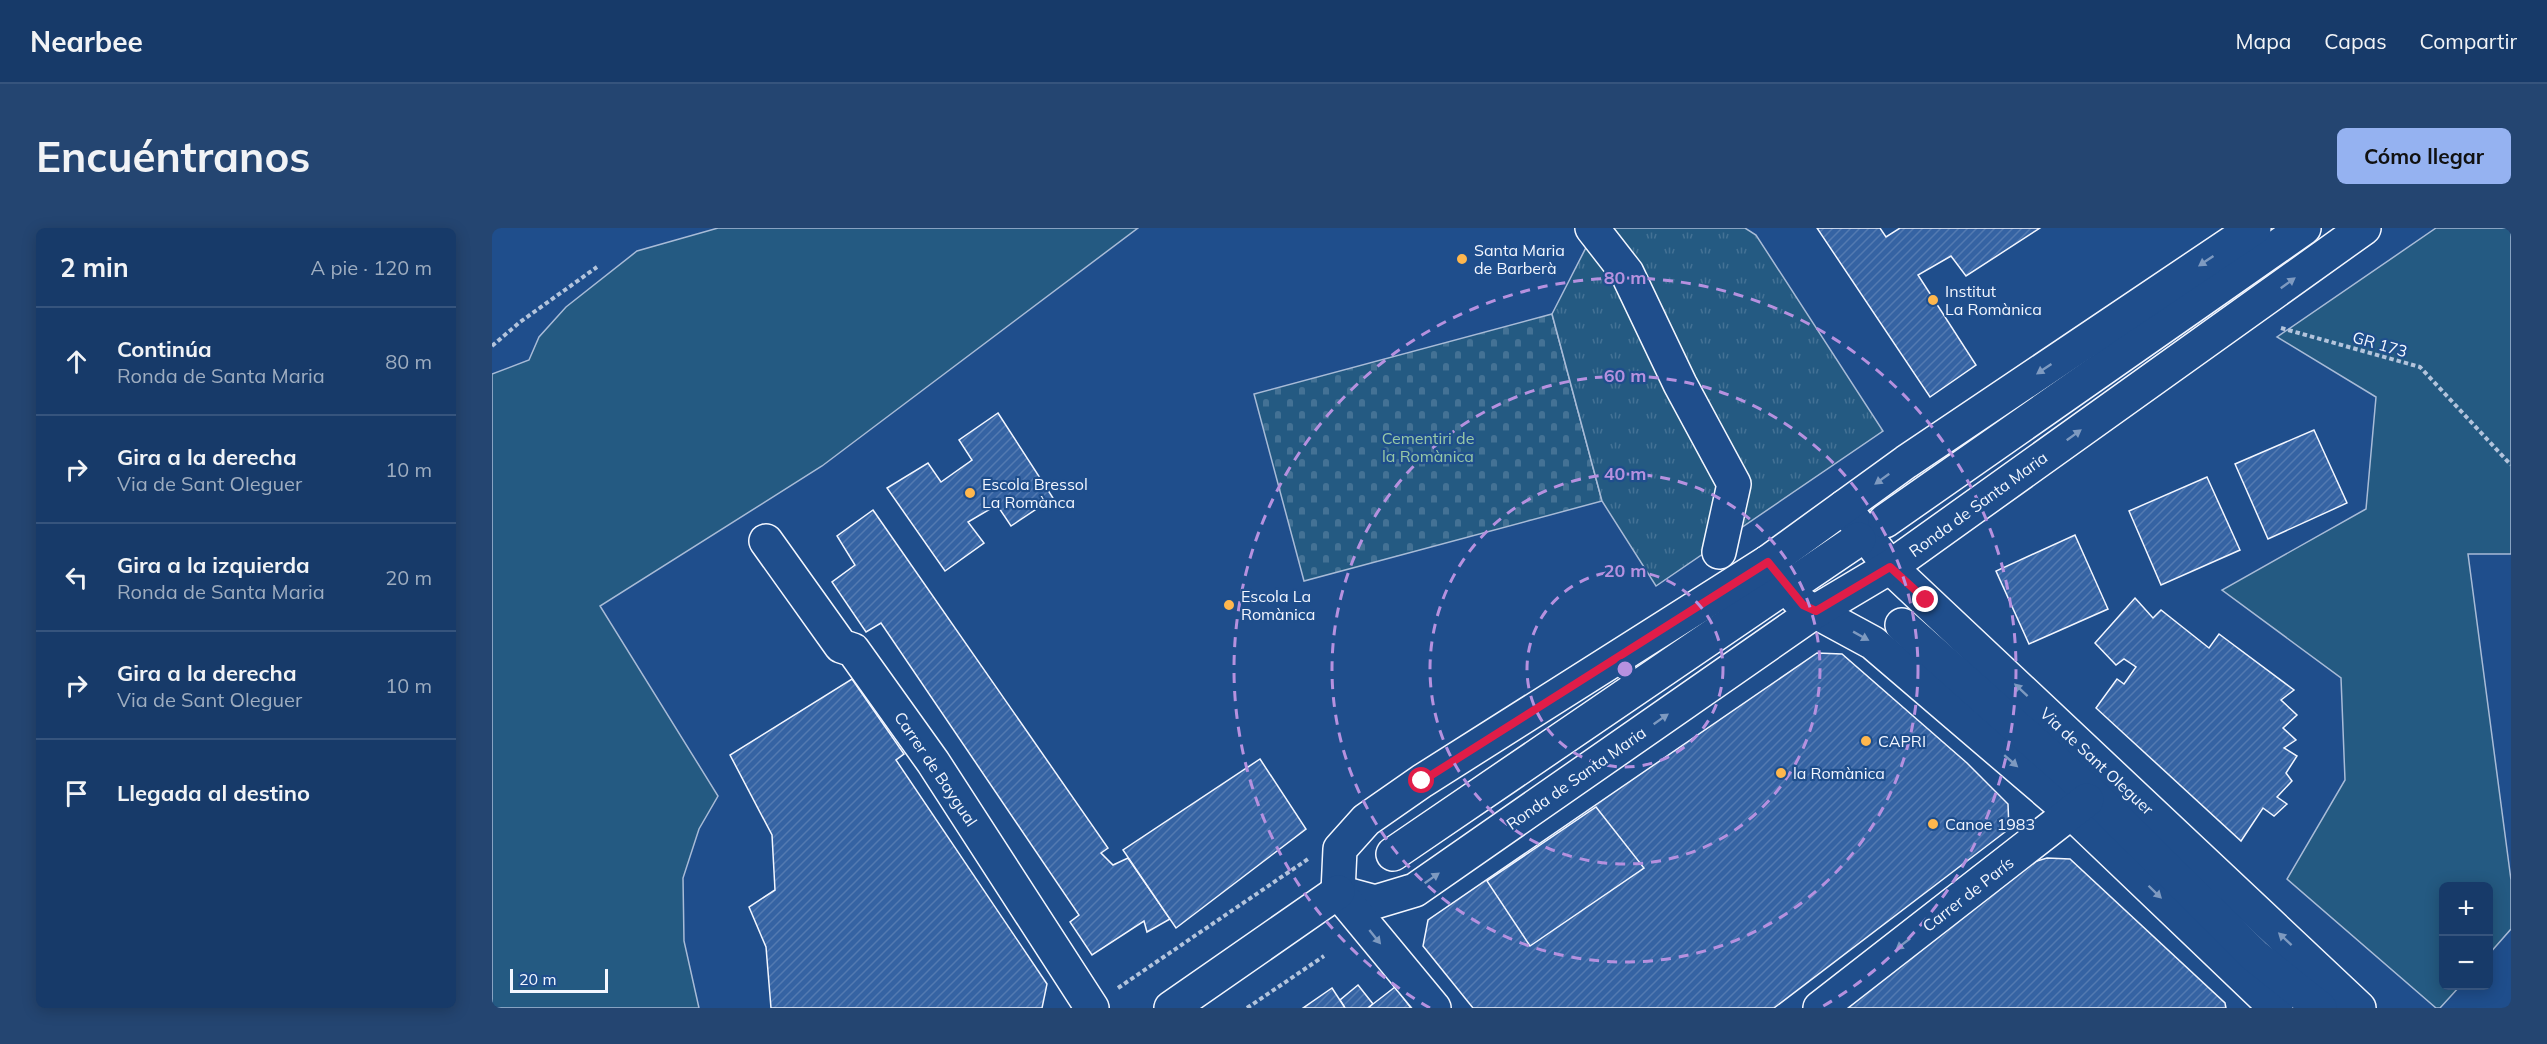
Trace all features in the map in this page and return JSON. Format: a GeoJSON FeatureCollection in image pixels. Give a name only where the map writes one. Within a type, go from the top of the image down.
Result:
{"type":"FeatureCollection","features":[{"type":"Feature","properties":{"kind":"street"},"geometry":{"type":"LineString","coordinates":[[1592,228],[1628,273],[1680,384],[1734,484],[1719,552]]}},
{"type":"Feature","properties":{"kind":"street"},"geometry":{"type":"LineString","coordinates":[[1434,1008],[1338,892],[1340,849],[1366,820],[1422,781],[1768,562],[1844,507],[2254,228]]}},
{"type":"Feature","properties":{"kind":"street"},"geometry":{"type":"LineString","coordinates":[[1885,521],[2304,228]]}},
{"type":"Feature","properties":{"kind":"street","name":"Ronda de Santa Maria"},"geometry":{"type":"LineString","coordinates":[[1338,892],[1375,902],[1415,890],[1816,611],[1890,567],[2364,228]]}},
{"type":"Feature","properties":{"kind":"street","name":"Via de Sant Oleguer"},"geometry":{"type":"LineString","coordinates":[[1844,507],[1890,567],[2093,795],[2301,998],[2359,1008]]}},
{"type":"Feature","properties":{"kind":"street","name":"Carrer de Baygual"},"geometry":{"type":"LineString","coordinates":[[766,540],[841,646],[853,650],[933,762],[1092,1007]]}},
{"type":"Feature","properties":{"kind":"street"},"geometry":{"type":"LineString","coordinates":[[1390,853],[1859,540]]}},
{"type":"Feature","properties":{"kind":"street","name":"Via de Sant Oleguer"},"geometry":{"type":"LineString","coordinates":[[1768,562],[1803,605],[1881,650],[2093,795]]}},
{"type":"Feature","properties":{"kind":"street","name":"Via de Sant Oleguer"},"geometry":{"type":"LineString","coordinates":[[1902,625],[2093,795],[2301,998]]}},
{"type":"Feature","properties":{"kind":"street","name":"Carrer de París"},"geometry":{"type":"LineString","coordinates":[[1820,1008],[2093,795]]}},
{"type":"Feature","properties":{"kind":"street"},"geometry":{"type":"LineString","coordinates":[[1171,1008],[1338,892]]}},
{"type":"Feature","properties":{"kind":"path"},"geometry":{"type":"LineString","coordinates":[[492,346],[520,322],[597,267]]}},
{"type":"Feature","properties":{"kind":"path","name":"GR 173"},"geometry":{"type":"LineString","coordinates":[[2240,316],[2420,367],[2511,465]]}},
{"type":"Feature","properties":{"kind":"path"},"geometry":{"type":"LineString","coordinates":[[1092,1007],[1306,860],[1340,849]]}},
{"type":"Feature","properties":{"kind":"path"},"geometry":{"type":"LineString","coordinates":[[1247,1008],[1324,956]]}},
{"type":"Feature","properties":{"kind":"green space"},"geometry":{"type":"Polygon","coordinates":[[[718,228],[1138,228],[822,466],[600,606],[718,796],[699,829],[683,878],[684,941],[699,1008],[492,1008],[492,374],[529,360],[539,337],[566,307],[637,251],[718,228]]]}},
{"type":"Feature","properties":{"kind":"green space"},"geometry":{"type":"Polygon","coordinates":[[[1596,228],[1745,228],[1756,235],[1883,431],[1656,586],[1602,501],[1552,314],[1596,228]]]}},
{"type":"Feature","properties":{"kind":"green space"},"geometry":{"type":"Polygon","coordinates":[[[2436,228],[2511,228],[2511,554],[2468,554],[2511,880],[2511,929],[2493,949],[2493,882],[2439,882],[2439,990],[2456,990],[2440,1008],[2436,1008],[2287,879],[2345,780],[2341,678],[2222,590],[2366,509],[2376,397],[2277,337],[2436,228]]]}},
{"type":"Feature","properties":{"kind":"green space","name":"Cementiri de la Romànica"},"geometry":{"type":"Polygon","coordinates":[[[1552,314],[1602,501],[1304,581],[1254,394],[1552,314]]]}},
{"type":"Feature","properties":{"kind":"building"},"geometry":{"type":"Polygon","coordinates":[[[1817,228],[1880,228],[1886,237],[1900,228],[2040,228],[1966,276],[1951,256],[1918,275],[1976,365],[1930,397],[1817,228]]]}},
{"type":"Feature","properties":{"kind":"building","name":"Escola Bressol La Romànca"},"geometry":{"type":"Polygon","coordinates":[[[998,413],[1053,498],[1011,526],[997,505],[968,522],[984,543],[945,571],[887,488],[928,463],[941,482],[972,460],[959,440],[998,413]]]}},
{"type":"Feature","properties":{"kind":"building"},"geometry":{"type":"Polygon","coordinates":[[[2314,430],[2347,503],[2268,539],[2235,464],[2314,430]]]}},
{"type":"Feature","properties":{"kind":"building"},"geometry":{"type":"Polygon","coordinates":[[[2207,477],[2240,550],[2161,585],[2129,511],[2207,477]]]}},
{"type":"Feature","properties":{"kind":"building"},"geometry":{"type":"Polygon","coordinates":[[[873,510],[1108,848],[1101,853],[1113,865],[1128,858],[1170,919],[1147,932],[1144,921],[1092,955],[1070,922],[1079,915],[881,623],[866,632],[832,582],[855,565],[837,536],[873,510]]]}},
{"type":"Feature","properties":{"kind":"building"},"geometry":{"type":"Polygon","coordinates":[[[2075,535],[2108,609],[2029,644],[1996,571],[2075,535]]]}},
{"type":"Feature","properties":{"kind":"building"},"geometry":{"type":"Polygon","coordinates":[[[2135,598],[2153,618],[2161,610],[2209,648],[2219,634],[2294,690],[2281,700],[2297,715],[2283,728],[2296,740],[2284,748],[2297,756],[2286,773],[2292,781],[2277,797],[2287,804],[2274,816],[2263,808],[2241,841],[2096,708],[2117,679],[2124,684],[2136,667],[2124,659],[2116,665],[2095,643],[2135,598]]]}},
{"type":"Feature","properties":{"kind":"building"},"geometry":{"type":"Polygon","coordinates":[[[1817,653],[1842,654],[1967,763],[2008,804],[2009,829],[1774,1008],[1473,1008],[1423,946],[1428,920],[1817,653]]]}},
{"type":"Feature","properties":{"kind":"building"},"geometry":{"type":"Polygon","coordinates":[[[852,679],[904,754],[896,760],[1047,984],[1042,1008],[771,1008],[766,947],[749,907],[775,890],[772,835],[730,755],[852,679]]]}},
{"type":"Feature","properties":{"kind":"building"},"geometry":{"type":"Polygon","coordinates":[[[1260,759],[1306,829],[1176,928],[1123,850],[1260,759]]]}},
{"type":"Feature","properties":{"kind":"building"},"geometry":{"type":"Polygon","coordinates":[[[1596,807],[1644,868],[1530,946],[1487,881],[1596,807]]]}},
{"type":"Feature","properties":{"kind":"building"},"geometry":{"type":"Polygon","coordinates":[[[2047,858],[2070,859],[2225,1003],[2226,1008],[1839,1008],[2020,866],[2047,858]]]}},
{"type":"Feature","properties":{"kind":"building"},"geometry":{"type":"Polygon","coordinates":[[[1358,985],[1373,1004],[1368,1008],[1345,1008],[1340,1000],[1358,985]]]}},
{"type":"Feature","properties":{"kind":"building"},"geometry":{"type":"Polygon","coordinates":[[[1395,987],[1411,1008],[1368,1008],[1373,1004],[1395,987]]]}},
{"type":"Feature","properties":{"kind":"building"},"geometry":{"type":"Polygon","coordinates":[[[1332,988],[1345,1008],[1303,1008],[1332,988]]]}},
{"type":"Feature","properties":{"kind":"place","name":"Santa Maria de Barberà"},"geometry":{"type":"Point","coordinates":[1462,259]}},
{"type":"Feature","properties":{"kind":"place","name":"Institut La Romànica"},"geometry":{"type":"Point","coordinates":[1933,300]}},
{"type":"Feature","properties":{"kind":"place","name":"Escola Bressol La Romànca"},"geometry":{"type":"Point","coordinates":[970,493]}},
{"type":"Feature","properties":{"kind":"place","name":"Escola La Romànica"},"geometry":{"type":"Point","coordinates":[1229,605]}},
{"type":"Feature","properties":{"kind":"place","name":"CAPRI"},"geometry":{"type":"Point","coordinates":[1866,741]}},
{"type":"Feature","properties":{"kind":"place","name":"la Romànica"},"geometry":{"type":"Point","coordinates":[1781,773]}},
{"type":"Feature","properties":{"kind":"place","name":"Canoe 1983"},"geometry":{"type":"Point","coordinates":[1933,824]}},
{"type":"Feature","properties":{"kind":"route"},"geometry":{"type":"LineString","coordinates":[[1422,781],[1768,562],[1786,587],[1803,605],[1816,611],[1890,567],[1926,600]]}}]}
